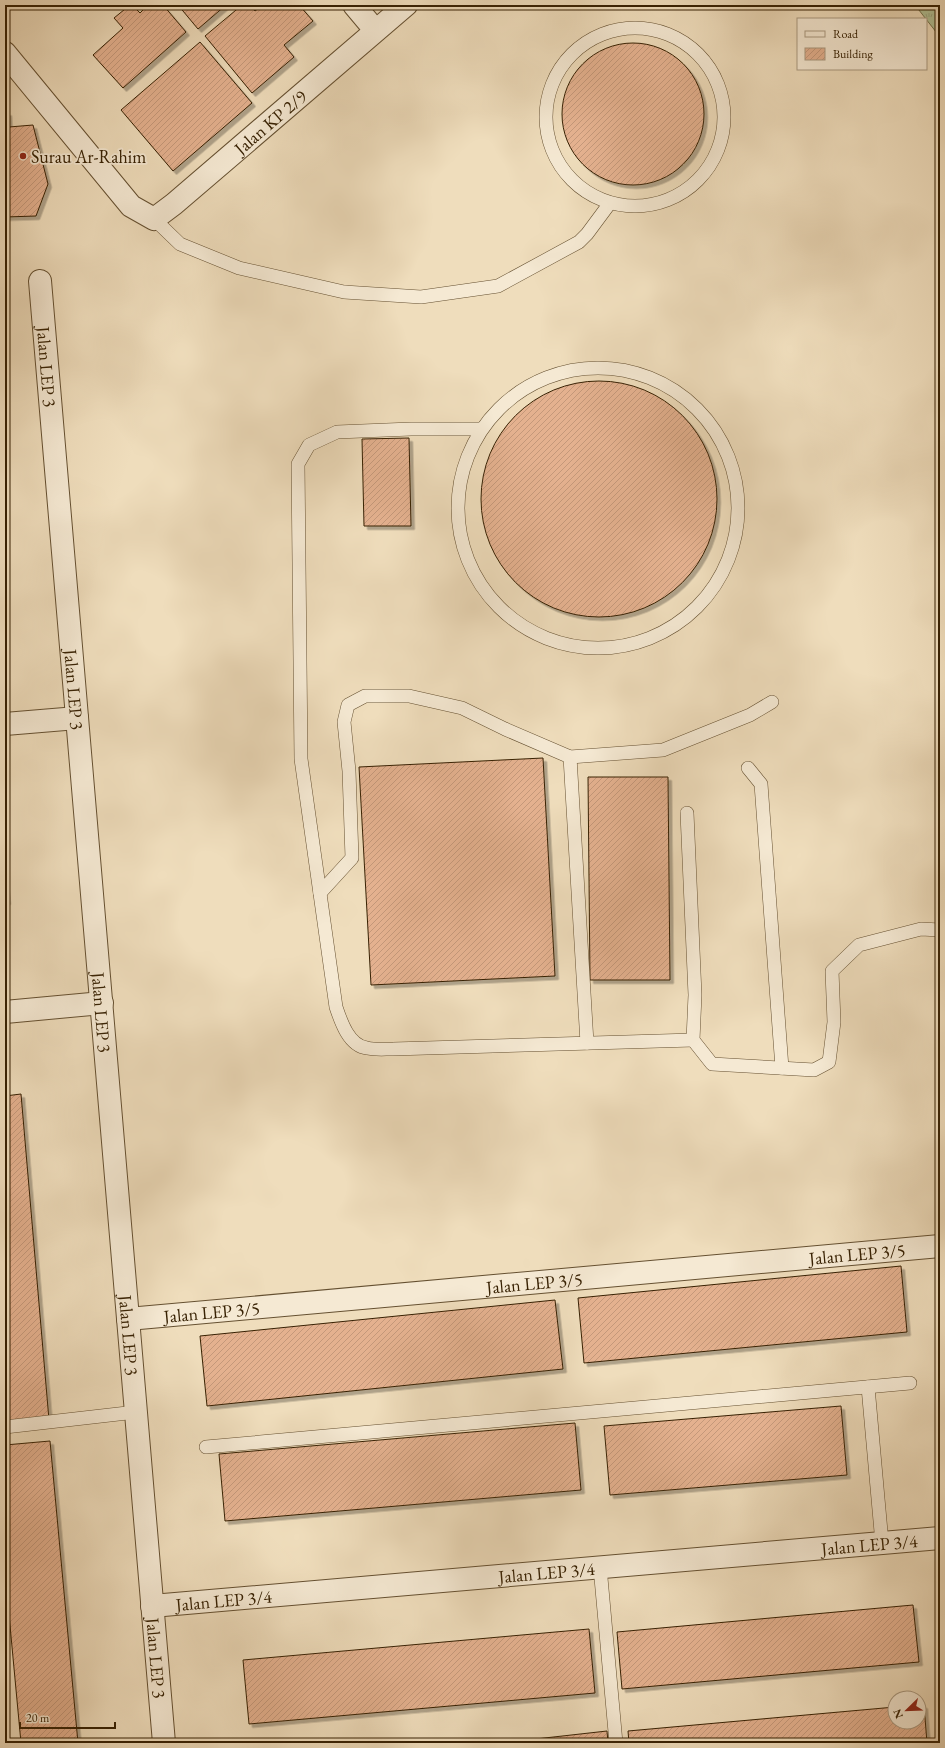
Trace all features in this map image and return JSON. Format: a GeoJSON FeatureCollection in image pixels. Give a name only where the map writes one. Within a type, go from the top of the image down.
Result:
{"type":"FeatureCollection","features":[{"type":"Feature","properties":{"kind":"street"},"geometry":{"type":"LineString","coordinates":[[354,5],[375,30]]}},
{"type":"Feature","properties":{"kind":"street","name":"Jalan KP 2/9"},"geometry":{"type":"LineString","coordinates":[[154,219],[174,204],[375,30],[406,5]]}},
{"type":"Feature","properties":{"kind":"street"},"geometry":{"type":"LineString","coordinates":[[5,53],[131,206],[154,219]]}},
{"type":"Feature","properties":{"kind":"street","name":"Jalan LEP 3"},"geometry":{"type":"LineString","coordinates":[[40,281],[164,1743]]}},
{"type":"Feature","properties":{"kind":"street"},"geometry":{"type":"LineString","coordinates":[[5,724],[78,718]]}},
{"type":"Feature","properties":{"kind":"street"},"geometry":{"type":"LineString","coordinates":[[5,1012],[102,1003]]}},
{"type":"Feature","properties":{"kind":"street","name":"Jalan LEP 3/5"},"geometry":{"type":"LineString","coordinates":[[128,1319],[940,1246]]}},
{"type":"Feature","properties":{"kind":"street","name":"Jalan LEP 3/4"},"geometry":{"type":"LineString","coordinates":[[152,1606],[940,1538]]}},
{"type":"Feature","properties":{"kind":"lane"},"geometry":{"type":"LineString","coordinates":[[629,28],[649,29],[669,35],[687,45],[702,60],[713,77],[721,96],[724,117],[721,137],[714,157],[703,174],[688,189],[671,199],[651,205],[630,206],[610,203],[591,195],[574,183],[561,167],[551,148],[546,121],[546,108],[551,87],[560,68],[573,52],[589,40],[608,32],[629,28]]}},
{"type":"Feature","properties":{"kind":"lane"},"geometry":{"type":"LineString","coordinates":[[154,219],[180,244],[239,268],[344,292],[421,296],[498,286],[579,242],[587,234],[610,203]]}},
{"type":"Feature","properties":{"kind":"lane"},"geometry":{"type":"LineString","coordinates":[[481,428],[467,455],[459,485],[458,515],[462,545],[474,574],[491,599],[513,620],[539,636],[567,646],[598,649],[628,646],[657,636],[683,621],[705,600],[722,575],[733,546],[738,516],[736,486],[728,456],[714,430],[694,406],[670,388],[642,375],[613,368],[582,368],[553,374],[525,387],[501,405],[481,428],[411,428],[337,432],[309,445],[298,464],[301,760],[336,1007],[343,1028],[354,1041],[365,1048],[693,1040]]}},
{"type":"Feature","properties":{"kind":"lane"},"geometry":{"type":"LineString","coordinates":[[320,893],[352,858],[349,771],[344,722],[348,705],[365,696],[409,696],[462,708],[505,729],[570,757],[663,750],[750,715],[772,702]]}},
{"type":"Feature","properties":{"kind":"lane"},"geometry":{"type":"LineString","coordinates":[[570,757],[588,1043]]}},
{"type":"Feature","properties":{"kind":"lane"},"geometry":{"type":"LineString","coordinates":[[748,768],[761,784],[782,1068]]}},
{"type":"Feature","properties":{"kind":"lane"},"geometry":{"type":"LineString","coordinates":[[687,813],[695,995],[693,1040],[712,1064],[814,1070],[829,1062],[834,1022],[832,971],[859,945],[921,929],[940,930]]}},
{"type":"Feature","properties":{"kind":"lane"},"geometry":{"type":"LineString","coordinates":[[206,1447],[910,1383]]}},
{"type":"Feature","properties":{"kind":"lane"},"geometry":{"type":"LineString","coordinates":[[868,1387],[882,1543]]}},
{"type":"Feature","properties":{"kind":"lane"},"geometry":{"type":"LineString","coordinates":[[5,1427],[136,1412]]}},
{"type":"Feature","properties":{"kind":"lane"},"geometry":{"type":"LineString","coordinates":[[600,1567],[616,1743]]}},
{"type":"Feature","properties":{"kind":"green space"},"geometry":{"type":"Polygon","coordinates":[[[915,5],[940,5],[940,37],[927,20],[927,18],[925,18],[915,5]]]}},
{"type":"Feature","properties":{"kind":"building"},"geometry":{"type":"Polygon","coordinates":[[[132,5],[140,13],[148,5],[163,5],[186,32],[123,88],[93,55],[123,28],[114,18],[132,5]]]}},
{"type":"Feature","properties":{"kind":"building"},"geometry":{"type":"Polygon","coordinates":[[[178,5],[226,5],[198,29],[178,5]]]}},
{"type":"Feature","properties":{"kind":"building"},"geometry":{"type":"Polygon","coordinates":[[[242,5],[250,5],[255,11],[263,5],[299,5],[313,21],[284,45],[294,57],[252,93],[205,36],[242,5]]]}},
{"type":"Feature","properties":{"kind":"building"},"geometry":{"type":"Polygon","coordinates":[[[200,42],[252,103],[173,171],[121,110],[200,42]]]}},
{"type":"Feature","properties":{"kind":"building"},"geometry":{"type":"Polygon","coordinates":[[[626,43],[640,43],[667,51],[688,69],[699,87],[703,100],[703,128],[696,148],[678,169],[667,177],[654,182],[640,185],[626,185],[599,177],[578,159],[570,148],[565,135],[562,121],[562,107],[570,80],[588,59],[599,51],[612,46],[626,43]]]}},
{"type":"Feature","properties":{"kind":"building","name":"Surau Ar-Rahim"},"geometry":{"type":"Polygon","coordinates":[[[8,112],[9,127],[33,125],[48,184],[36,216],[5,217],[5,113],[8,112]]]}},
{"type":"Feature","properties":{"kind":"building"},"geometry":{"type":"Polygon","coordinates":[[[587,381],[611,381],[633,386],[655,395],[683,415],[697,433],[708,454],[715,476],[717,499],[715,522],[708,544],[697,565],[683,583],[655,603],[633,612],[611,617],[587,617],[565,612],[543,603],[515,583],[495,555],[486,533],[481,511],[481,487],[486,465],[495,443],[515,415],[543,395],[565,386],[587,381]]]}},
{"type":"Feature","properties":{"kind":"building"},"geometry":{"type":"Polygon","coordinates":[[[409,438],[411,526],[364,526],[362,439],[409,438]]]}},
{"type":"Feature","properties":{"kind":"building"},"geometry":{"type":"Polygon","coordinates":[[[543,758],[555,976],[371,985],[359,767],[543,758]]]}},
{"type":"Feature","properties":{"kind":"building"},"geometry":{"type":"Polygon","coordinates":[[[588,777],[668,777],[670,980],[590,980],[588,777]]]}},
{"type":"Feature","properties":{"kind":"building"},"geometry":{"type":"Polygon","coordinates":[[[5,882],[7,901],[5,901],[5,882]]]}},
{"type":"Feature","properties":{"kind":"building"},"geometry":{"type":"Polygon","coordinates":[[[21,1094],[49,1420],[5,1424],[5,1096],[21,1094]]]}},
{"type":"Feature","properties":{"kind":"building"},"geometry":{"type":"Polygon","coordinates":[[[901,1266],[907,1332],[584,1363],[578,1298],[901,1266]]]}},
{"type":"Feature","properties":{"kind":"building"},"geometry":{"type":"Polygon","coordinates":[[[555,1300],[563,1369],[207,1406],[200,1336],[555,1300]]]}},
{"type":"Feature","properties":{"kind":"building"},"geometry":{"type":"Polygon","coordinates":[[[841,1406],[847,1475],[610,1495],[604,1426],[841,1406]]]}},
{"type":"Feature","properties":{"kind":"building"},"geometry":{"type":"Polygon","coordinates":[[[575,1423],[581,1490],[225,1521],[219,1454],[575,1423]]]}},
{"type":"Feature","properties":{"kind":"building"},"geometry":{"type":"Polygon","coordinates":[[[50,1441],[78,1743],[21,1743],[5,1572],[5,1445],[50,1441]]]}},
{"type":"Feature","properties":{"kind":"building"},"geometry":{"type":"Polygon","coordinates":[[[913,1605],[919,1662],[622,1689],[617,1632],[913,1605]]]}},
{"type":"Feature","properties":{"kind":"building"},"geometry":{"type":"Polygon","coordinates":[[[589,1629],[595,1693],[249,1724],[243,1660],[589,1629]]]}},
{"type":"Feature","properties":{"kind":"building"},"geometry":{"type":"Polygon","coordinates":[[[887,1708],[887,1730],[926,1730],[927,1743],[629,1743],[628,1731],[887,1708]]]}},
{"type":"Feature","properties":{"kind":"building"},"geometry":{"type":"Polygon","coordinates":[[[607,1731],[608,1743],[500,1743],[607,1731]]]}},
{"type":"Feature","properties":{"kind":"place","name":"Surau Ar-Rahim"},"geometry":{"type":"Point","coordinates":[23,156]}}]}
